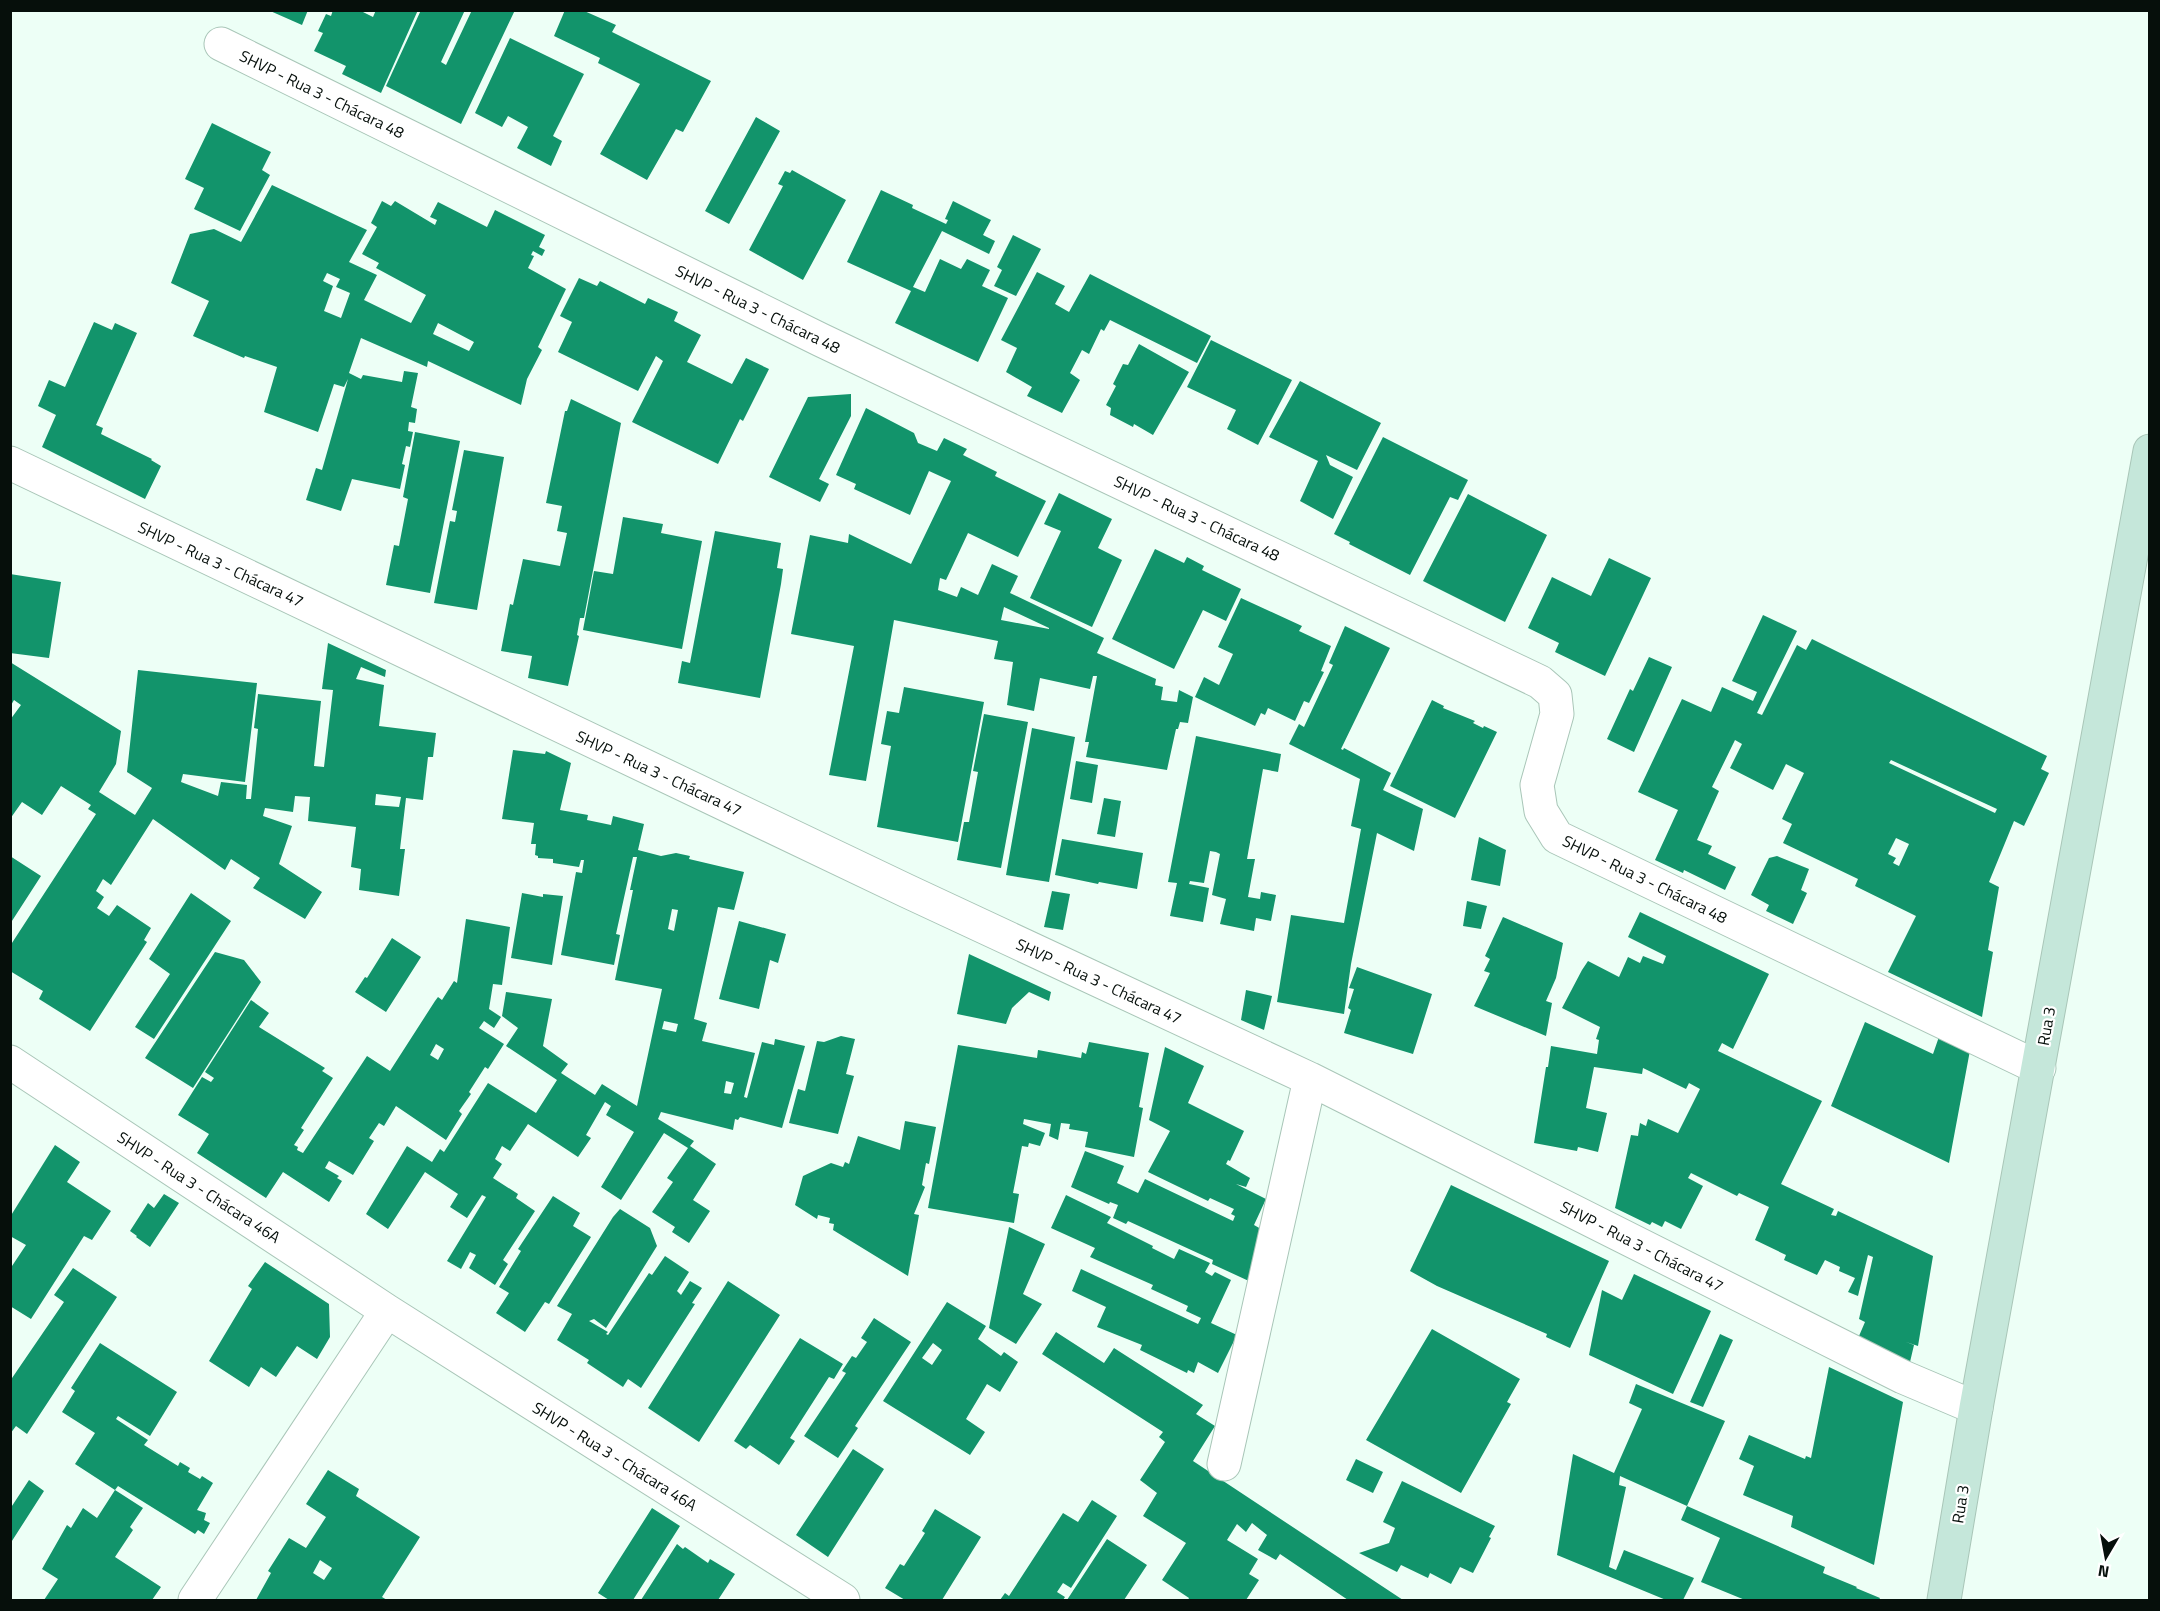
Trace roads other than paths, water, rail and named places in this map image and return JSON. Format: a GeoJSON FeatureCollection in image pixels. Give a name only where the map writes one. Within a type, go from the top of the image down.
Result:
{"type":"FeatureCollection","features":[{"type":"Feature","properties":{"kind":"main road","name":"Rua 3"},"geometry":{"type":"LineString","coordinates":[[1944,1600],[1976,1408],[2150,451]]}},
{"type":"Feature","properties":{"kind":"street","name":"SHVP - Rua 3 - Chácara 48"},"geometry":{"type":"LineString","coordinates":[[221,44],[821,340],[1540,682],[1555,695],[1557,714],[1537,785],[1541,811],[1557,837],[2039,1068]]}},
{"type":"Feature","properties":{"kind":"street","name":"SHVP - Rua 3 - Chácara 47"},"geometry":{"type":"LineString","coordinates":[[10,463],[907,891],[1310,1079],[1903,1377],[1976,1408]]}},
{"type":"Feature","properties":{"kind":"street","name":"SHVP - Rua 3 - Chácara 46A"},"geometry":{"type":"LineString","coordinates":[[10,1062],[387,1311],[843,1600]]}},
{"type":"Feature","properties":{"kind":"street"},"geometry":{"type":"LineString","coordinates":[[1224,1464],[1310,1079]]}},
{"type":"Feature","properties":{"kind":"street"},"geometry":{"type":"LineString","coordinates":[[195,1600],[387,1311]]}}]}
